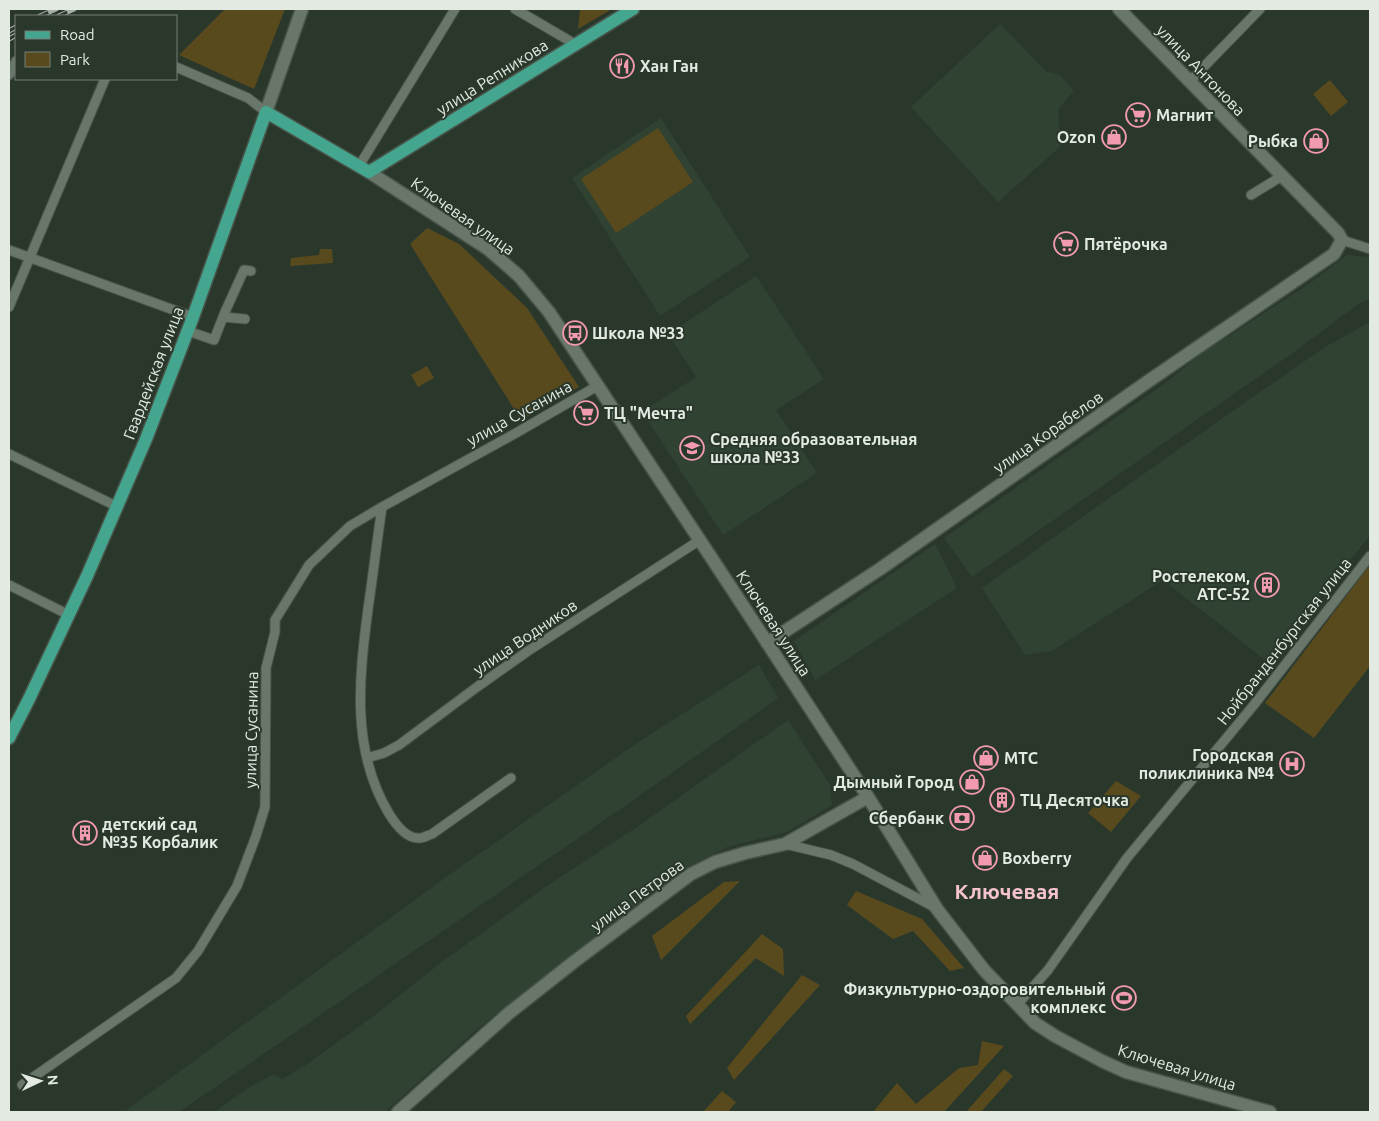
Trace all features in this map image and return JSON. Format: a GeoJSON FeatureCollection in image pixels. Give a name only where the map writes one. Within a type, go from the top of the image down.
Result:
{"type":"FeatureCollection","features":[{"type":"Feature","properties":{"kind":"main road","name":"улица Репникова"},"geometry":{"type":"LineString","coordinates":[[364,169],[632,9]]}},
{"type":"Feature","properties":{"kind":"main road","name":"Ключевая улица"},"geometry":{"type":"LineString","coordinates":[[266,112],[364,169]]}},
{"type":"Feature","properties":{"kind":"main road","name":"Гвардейская улица"},"geometry":{"type":"LineString","coordinates":[[9,738],[87,576],[146,439],[188,331],[266,112]]}},
{"type":"Feature","properties":{"kind":"street","name":"Гвардейская улица"},"geometry":{"type":"LineString","coordinates":[[266,112],[302,9]]}},
{"type":"Feature","properties":{"kind":"street"},"geometry":{"type":"LineString","coordinates":[[364,169],[455,9]]}},
{"type":"Feature","properties":{"kind":"street"},"geometry":{"type":"LineString","coordinates":[[515,9],[575,44]]}},
{"type":"Feature","properties":{"kind":"street","name":"улица Антонова"},"geometry":{"type":"LineString","coordinates":[[1119,9],[1338,233],[1342,240]]}},
{"type":"Feature","properties":{"kind":"street"},"geometry":{"type":"LineString","coordinates":[[1190,81],[1260,9]]}},
{"type":"Feature","properties":{"kind":"street"},"geometry":{"type":"LineString","coordinates":[[9,75],[15,63]]}},
{"type":"Feature","properties":{"kind":"street"},"geometry":{"type":"LineString","coordinates":[[178,68],[248,98],[266,112]]}},
{"type":"Feature","properties":{"kind":"street"},"geometry":{"type":"LineString","coordinates":[[9,307],[105,80]]}},
{"type":"Feature","properties":{"kind":"street","name":"Ключевая улица"},"geometry":{"type":"LineString","coordinates":[[364,169],[488,249],[519,276],[549,312],[599,385],[868,797],[937,909],[984,970],[1017,1005],[1035,1023],[1054,1036],[1126,1072],[1270,1112]]}},
{"type":"Feature","properties":{"kind":"street"},"geometry":{"type":"LineString","coordinates":[[1251,195],[1282,176]]}},
{"type":"Feature","properties":{"kind":"street"},"geometry":{"type":"LineString","coordinates":[[1342,240],[1370,249]]}},
{"type":"Feature","properties":{"kind":"street","name":"улица Корабелов"},"geometry":{"type":"LineString","coordinates":[[767,643],[887,564],[1150,380],[1326,260],[1334,254],[1342,240]]}},
{"type":"Feature","properties":{"kind":"street"},"geometry":{"type":"LineString","coordinates":[[9,250],[193,317]]}},
{"type":"Feature","properties":{"kind":"street"},"geometry":{"type":"LineString","coordinates":[[188,331],[214,340],[244,270],[251,271]]}},
{"type":"Feature","properties":{"kind":"street"},"geometry":{"type":"LineString","coordinates":[[223,317],[245,319]]}},
{"type":"Feature","properties":{"kind":"street","name":"улица Сусанина"},"geometry":{"type":"LineString","coordinates":[[22,1085],[176,978],[198,951],[237,886],[265,807],[266,668],[276,620],[310,565],[350,526],[599,385]]}},
{"type":"Feature","properties":{"kind":"street"},"geometry":{"type":"LineString","coordinates":[[9,454],[116,506]]}},
{"type":"Feature","properties":{"kind":"street"},"geometry":{"type":"LineString","coordinates":[[382,507],[360,680],[360,719],[367,758],[377,793],[393,819],[407,835],[418,839],[432,834],[512,778]]}},
{"type":"Feature","properties":{"kind":"street","name":"улица Водников"},"geometry":{"type":"LineString","coordinates":[[367,758],[384,753],[399,745],[528,651],[700,540]]}},
{"type":"Feature","properties":{"kind":"street","name":"Нойбранденбургская улица"},"geometry":{"type":"LineString","coordinates":[[1017,1005],[1048,970],[1127,858],[1253,706],[1370,556]]}},
{"type":"Feature","properties":{"kind":"street"},"geometry":{"type":"LineString","coordinates":[[9,585],[69,614]]}},
{"type":"Feature","properties":{"kind":"street"},"geometry":{"type":"LineString","coordinates":[[785,844],[868,797]]}},
{"type":"Feature","properties":{"kind":"street","name":"улица Петрова"},"geometry":{"type":"LineString","coordinates":[[398,1112],[509,1013],[574,961],[691,874],[715,862],[785,844],[831,855],[853,864],[937,909]]}},
{"type":"Feature","properties":{"kind":"shaded area"},"geometry":{"type":"Polygon","coordinates":[[[1000,24],[1047,72],[1059,74],[1074,91],[1058,109],[1060,147],[998,202],[911,107],[1000,24]]]}},
{"type":"Feature","properties":{"kind":"shaded area"},"geometry":{"type":"Polygon","coordinates":[[[661,118],[750,257],[660,316],[572,178],[661,118]]]}},
{"type":"Feature","properties":{"kind":"shaded area"},"geometry":{"type":"Polygon","coordinates":[[[1347,255],[1370,257],[1370,298],[1358,304],[1294,352],[972,577],[944,538],[1164,384],[1201,354],[1309,284],[1347,255]]]}},
{"type":"Feature","properties":{"kind":"shaded area"},"geometry":{"type":"Polygon","coordinates":[[[756,276],[824,379],[776,410],[817,473],[723,535],[642,412],[696,377],[668,334],[756,276]]]}},
{"type":"Feature","properties":{"kind":"shaded area"},"geometry":{"type":"Polygon","coordinates":[[[1370,322],[1370,536],[1328,586],[1269,663],[1163,580],[1052,651],[1025,655],[982,588],[1325,347],[1370,322]]]}},
{"type":"Feature","properties":{"kind":"shaded area"},"geometry":{"type":"Polygon","coordinates":[[[935,544],[957,588],[815,680],[794,641],[935,544]]]}},
{"type":"Feature","properties":{"kind":"shaded area"},"geometry":{"type":"Polygon","coordinates":[[[759,665],[778,698],[625,806],[179,1112],[124,1112],[449,875],[640,741],[759,665]]]}},
{"type":"Feature","properties":{"kind":"shaded area"},"geometry":{"type":"Polygon","coordinates":[[[788,720],[830,785],[832,805],[787,832],[727,847],[683,870],[475,1031],[385,1112],[214,1112],[250,1087],[273,1074],[283,1079],[307,1064],[375,1015],[443,961],[547,886],[640,825],[788,720]]]}},
{"type":"Feature","properties":{"kind":"green space"},"geometry":{"type":"Polygon","coordinates":[[[225,9],[285,9],[254,89],[179,55],[225,9]]]}},
{"type":"Feature","properties":{"kind":"green space"},"geometry":{"type":"Polygon","coordinates":[[[580,9],[612,9],[578,29],[580,9]]]}},
{"type":"Feature","properties":{"kind":"green space"},"geometry":{"type":"Polygon","coordinates":[[[1330,80],[1348,102],[1331,116],[1313,94],[1330,80]]]}},
{"type":"Feature","properties":{"kind":"green space"},"geometry":{"type":"Polygon","coordinates":[[[658,128],[693,182],[616,233],[581,179],[658,128]]]}},
{"type":"Feature","properties":{"kind":"green space"},"geometry":{"type":"Polygon","coordinates":[[[427,228],[459,244],[527,308],[579,387],[521,420],[410,244],[427,228]]]}},
{"type":"Feature","properties":{"kind":"green space"},"geometry":{"type":"Polygon","coordinates":[[[320,249],[332,249],[333,263],[290,266],[291,258],[319,255],[320,249]]]}},
{"type":"Feature","properties":{"kind":"green space"},"geometry":{"type":"Polygon","coordinates":[[[427,366],[434,378],[418,387],[411,375],[427,366]]]}},
{"type":"Feature","properties":{"kind":"green space"},"geometry":{"type":"Polygon","coordinates":[[[1370,565],[1370,666],[1314,738],[1265,703],[1370,565]]]}},
{"type":"Feature","properties":{"kind":"green space"},"geometry":{"type":"Polygon","coordinates":[[[1116,781],[1141,796],[1111,832],[1088,813],[1116,781]]]}},
{"type":"Feature","properties":{"kind":"green space"},"geometry":{"type":"Polygon","coordinates":[[[740,881],[661,960],[652,936],[724,882],[740,881]]]}},
{"type":"Feature","properties":{"kind":"green space"},"geometry":{"type":"Polygon","coordinates":[[[856,891],[922,919],[964,968],[950,971],[913,931],[893,939],[847,905],[856,891]]]}},
{"type":"Feature","properties":{"kind":"green space"},"geometry":{"type":"Polygon","coordinates":[[[762,934],[783,949],[784,976],[756,958],[690,1024],[686,1016],[762,934]]]}},
{"type":"Feature","properties":{"kind":"green space"},"geometry":{"type":"Polygon","coordinates":[[[802,975],[820,985],[734,1080],[727,1068],[802,975]]]}},
{"type":"Feature","properties":{"kind":"green space"},"geometry":{"type":"Polygon","coordinates":[[[982,1041],[1004,1046],[944,1112],[873,1112],[897,1083],[916,1104],[959,1068],[978,1065],[982,1041]]]}},
{"type":"Feature","properties":{"kind":"green space"},"geometry":{"type":"Polygon","coordinates":[[[1004,1069],[1013,1076],[981,1112],[966,1112],[1004,1069]]]}},
{"type":"Feature","properties":{"kind":"green space"},"geometry":{"type":"Polygon","coordinates":[[[722,1091],[736,1102],[728,1112],[703,1112],[722,1091]]]}},
{"type":"Feature","properties":{"kind":"railway"},"geometry":{"type":"LineString","coordinates":[[42,15],[56,9]]}},
{"type":"Feature","properties":{"kind":"railway"},"geometry":{"type":"LineString","coordinates":[[61,15],[74,9]]}},
{"type":"Feature","properties":{"kind":"railway"},"geometry":{"type":"LineString","coordinates":[[9,31],[15,28]]}},
{"type":"Feature","properties":{"kind":"railway"},"geometry":{"type":"LineString","coordinates":[[9,39],[15,36]]}},
{"type":"Feature","properties":{"kind":"place","name":"Хан Ган"},"geometry":{"type":"Point","coordinates":[622,66]}},
{"type":"Feature","properties":{"kind":"place","name":"Магнит"},"geometry":{"type":"Point","coordinates":[1138,115]}},
{"type":"Feature","properties":{"kind":"place","name":"Ozon"},"geometry":{"type":"Point","coordinates":[1114,137]}},
{"type":"Feature","properties":{"kind":"place","name":"Рыбка"},"geometry":{"type":"Point","coordinates":[1316,141]}},
{"type":"Feature","properties":{"kind":"place","name":"Пятёрочка"},"geometry":{"type":"Point","coordinates":[1066,244]}},
{"type":"Feature","properties":{"kind":"place","name":"Школа №33"},"geometry":{"type":"Point","coordinates":[575,333]}},
{"type":"Feature","properties":{"kind":"place","name":"ТЦ \"Мечта\""},"geometry":{"type":"Point","coordinates":[586,413]}},
{"type":"Feature","properties":{"kind":"place","name":"Средняя образовательная школа №33"},"geometry":{"type":"Point","coordinates":[692,448]}},
{"type":"Feature","properties":{"kind":"place","name":"Ростелеком, АТС-52"},"geometry":{"type":"Point","coordinates":[1267,585]}},
{"type":"Feature","properties":{"kind":"place","name":"МТС"},"geometry":{"type":"Point","coordinates":[986,758]}},
{"type":"Feature","properties":{"kind":"place","name":"Городская поликлиника №4"},"geometry":{"type":"Point","coordinates":[1292,764]}},
{"type":"Feature","properties":{"kind":"place","name":"Дымный Город"},"geometry":{"type":"Point","coordinates":[972,782]}},
{"type":"Feature","properties":{"kind":"place","name":"ТЦ Десяточка"},"geometry":{"type":"Point","coordinates":[1002,800]}},
{"type":"Feature","properties":{"kind":"place","name":"Сбербанк"},"geometry":{"type":"Point","coordinates":[962,818]}},
{"type":"Feature","properties":{"kind":"place","name":"детский сад №35 Корбалик"},"geometry":{"type":"Point","coordinates":[85,833]}},
{"type":"Feature","properties":{"kind":"place","name":"Boxberry"},"geometry":{"type":"Point","coordinates":[985,858]}},
{"type":"Feature","properties":{"kind":"place","name":"Физкультурно-оздоровительный комплекс"},"geometry":{"type":"Point","coordinates":[1124,998]}},
{"type":"Feature","properties":{"kind":"district","name":"Ключевая"},"geometry":{"type":"Point","coordinates":[1007,891]}}]}
